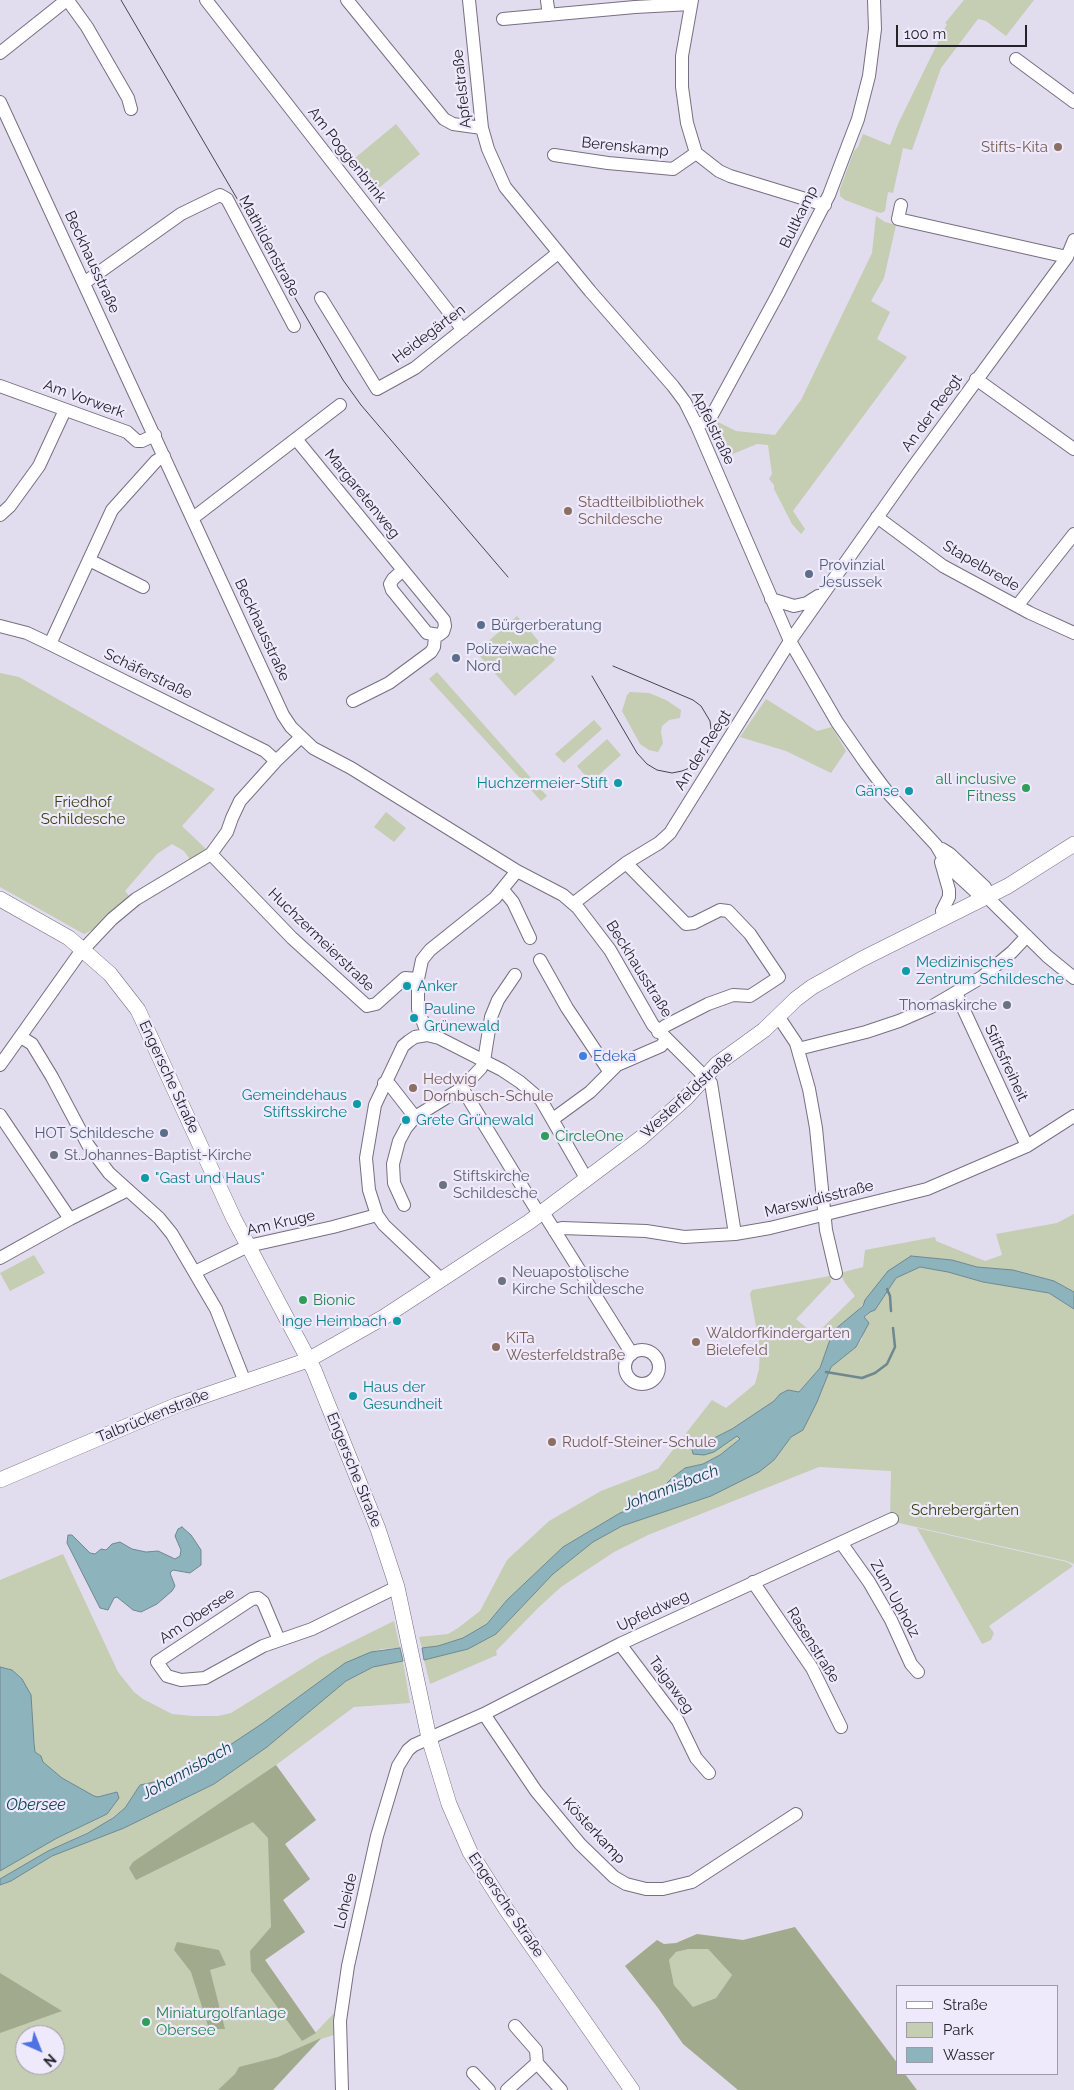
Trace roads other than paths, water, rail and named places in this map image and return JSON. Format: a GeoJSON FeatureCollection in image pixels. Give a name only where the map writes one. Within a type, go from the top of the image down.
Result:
{"type":"FeatureCollection","features":[{"type":"Feature","properties":{"kind":"main road","name":"Westerfeldstraße"},"geometry":{"type":"LineString","coordinates":[[308,1360],[377,1321],[442,1280],[541,1213],[653,1128],[686,1098],[718,1064],[764,1030],[812,987],[982,892],[1074,835]]}},
{"type":"Feature","properties":{"kind":"main road","name":"Westerfeldstraße"},"geometry":{"type":"LineString","coordinates":[[862,959],[942,911],[982,892],[1008,886],[1074,844]]}},
{"type":"Feature","properties":{"kind":"main road","name":"Engersche Straße"},"geometry":{"type":"LineString","coordinates":[[0,898],[69,938],[84,949],[110,974],[138,1010],[234,1219],[308,1360],[378,1529],[397,1587],[429,1738],[449,1804],[470,1852],[506,1908],[632,2090]]}},
{"type":"Feature","properties":{"kind":"main road","name":"Talbrückenstraße"},"geometry":{"type":"LineString","coordinates":[[0,1480],[177,1405],[308,1360]]}},
{"type":"Feature","properties":{"kind":"street","name":"Am Poggenbrink"},"geometry":{"type":"LineString","coordinates":[[206,0],[464,330]]}},
{"type":"Feature","properties":{"kind":"street"},"geometry":{"type":"LineString","coordinates":[[347,0],[444,119],[453,124],[482,128]]}},
{"type":"Feature","properties":{"kind":"street","name":"Apfelstraße"},"geometry":{"type":"LineString","coordinates":[[469,0],[482,128],[488,149],[505,187],[558,253],[673,386],[697,426],[790,640],[828,708],[888,793],[936,845],[949,867],[982,892]]}},
{"type":"Feature","properties":{"kind":"street","name":"Bultkamp"},"geometry":{"type":"LineString","coordinates":[[697,426],[711,417],[825,205],[858,119],[869,76],[875,29],[874,0]]}},
{"type":"Feature","properties":{"kind":"street"},"geometry":{"type":"LineString","coordinates":[[547,1],[548,15]]}},
{"type":"Feature","properties":{"kind":"street"},"geometry":{"type":"LineString","coordinates":[[0,53],[64,2],[69,2],[88,27],[128,98],[130,109]]}},
{"type":"Feature","properties":{"kind":"street"},"geometry":{"type":"LineString","coordinates":[[503,19],[691,2],[682,56],[682,87],[687,123],[696,153],[719,171],[730,176],[825,205]]}},
{"type":"Feature","properties":{"kind":"street"},"geometry":{"type":"LineString","coordinates":[[1016,59],[1074,102]]}},
{"type":"Feature","properties":{"kind":"street","name":"Beckhausstraße"},"geometry":{"type":"LineString","coordinates":[[0,102],[283,715],[300,738],[313,748],[350,768],[517,871],[554,890],[574,903],[610,950],[648,1018],[662,1036],[705,1076]]}},
{"type":"Feature","properties":{"kind":"street","name":"Berenskamp"},"geometry":{"type":"LineString","coordinates":[[554,155],[608,163],[673,169],[696,153]]}},
{"type":"Feature","properties":{"kind":"street","name":"Mathildenstraße"},"geometry":{"type":"LineString","coordinates":[[84,283],[181,214],[220,195],[227,199],[294,326]]}},
{"type":"Feature","properties":{"kind":"street"},"geometry":{"type":"LineString","coordinates":[[901,205],[898,219],[1070,254],[1074,240]]}},
{"type":"Feature","properties":{"kind":"street","name":"Heidegärten"},"geometry":{"type":"LineString","coordinates":[[321,298],[376,389],[415,368],[558,253]]}},
{"type":"Feature","properties":{"kind":"street","name":"An der Reegt"},"geometry":{"type":"LineString","coordinates":[[574,903],[626,863],[659,843],[670,833],[790,640],[976,380],[1070,254]]}},
{"type":"Feature","properties":{"kind":"street"},"geometry":{"type":"LineString","coordinates":[[976,380],[1074,449]]}},
{"type":"Feature","properties":{"kind":"street","name":"Am Vorwerk"},"geometry":{"type":"LineString","coordinates":[[0,386],[127,432],[137,441],[142,441],[155,435]]}},
{"type":"Feature","properties":{"kind":"street"},"geometry":{"type":"LineString","coordinates":[[193,518],[340,405]]}},
{"type":"Feature","properties":{"kind":"street"},"geometry":{"type":"LineString","coordinates":[[1,512],[10,506],[39,466],[65,410]]}},
{"type":"Feature","properties":{"kind":"street","name":"Margaretenweg"},"geometry":{"type":"LineString","coordinates":[[296,439],[444,620],[445,626],[442,632],[435,636],[434,647],[431,652],[389,683],[353,701]]}},
{"type":"Feature","properties":{"kind":"street"},"geometry":{"type":"LineString","coordinates":[[50,644],[112,510],[156,461],[164,456]]}},
{"type":"Feature","properties":{"kind":"street","name":"Stapelbrede"},"geometry":{"type":"LineString","coordinates":[[877,517],[944,566],[1017,606],[1074,633]]}},
{"type":"Feature","properties":{"kind":"street"},"geometry":{"type":"LineString","coordinates":[[1017,606],[1074,534]]}},
{"type":"Feature","properties":{"kind":"street"},"geometry":{"type":"LineString","coordinates":[[90,560],[143,587]]}},
{"type":"Feature","properties":{"kind":"street"},"geometry":{"type":"LineString","coordinates":[[403,570],[390,584],[392,590],[427,634],[435,636]]}},
{"type":"Feature","properties":{"kind":"street","name":"An der Reegt"},"geometry":{"type":"LineString","coordinates":[[771,599],[800,606],[826,590]]}},
{"type":"Feature","properties":{"kind":"street","name":"Schäferstraße"},"geometry":{"type":"LineString","coordinates":[[0,626],[27,633],[50,644],[265,751],[276,762]]}},
{"type":"Feature","properties":{"kind":"street"},"geometry":{"type":"LineString","coordinates":[[0,1065],[84,949],[112,919],[136,899],[212,854],[227,832],[240,801],[300,738]]}},
{"type":"Feature","properties":{"kind":"street"},"geometry":{"type":"LineString","coordinates":[[936,845],[950,890],[949,897],[942,911]]}},
{"type":"Feature","properties":{"kind":"street","name":"Huchzermeierstraße"},"geometry":{"type":"LineString","coordinates":[[212,854],[292,938],[367,1006],[376,1004],[405,978],[418,980]]}},
{"type":"Feature","properties":{"kind":"street","name":"Beckhausstraße"},"geometry":{"type":"LineString","coordinates":[[626,863],[686,924],[691,924],[720,910],[728,911],[750,934],[779,976],[750,996],[733,995],[708,1004],[665,1026],[662,1036]]}},
{"type":"Feature","properties":{"kind":"street"},"geometry":{"type":"LineString","coordinates":[[427,1035],[418,1009],[420,964],[426,954],[491,902],[517,871]]}},
{"type":"Feature","properties":{"kind":"street"},"geometry":{"type":"LineString","coordinates":[[503,890],[514,902],[530,938]]}},
{"type":"Feature","properties":{"kind":"street"},"geometry":{"type":"LineString","coordinates":[[982,892],[1026,936],[1074,978]]}},
{"type":"Feature","properties":{"kind":"street"},"geometry":{"type":"LineString","coordinates":[[798,1049],[832,1042],[899,1021],[956,993],[992,969],[1026,936]]}},
{"type":"Feature","properties":{"kind":"street"},"geometry":{"type":"LineString","coordinates":[[540,960],[567,1008],[609,1072]]}},
{"type":"Feature","properties":{"kind":"street"},"geometry":{"type":"LineString","coordinates":[[404,1205],[394,1183],[393,1164],[399,1141],[406,1128],[415,1118],[462,1088],[477,1073],[484,1061],[491,1017],[498,1000],[515,976]]}},
{"type":"Feature","properties":{"kind":"street","name":"Stiftsfreiheit"},"geometry":{"type":"LineString","coordinates":[[956,993],[1027,1146]]}},
{"type":"Feature","properties":{"kind":"street"},"geometry":{"type":"LineString","coordinates":[[778,1016],[793,1037],[798,1049],[814,1114],[824,1214],[836,1273]]}},
{"type":"Feature","properties":{"kind":"street"},"geometry":{"type":"LineString","coordinates":[[442,1280],[384,1225],[377,1215],[369,1190],[366,1158],[375,1105],[403,1046],[415,1037],[427,1035],[440,1038],[520,1082],[541,1100],[586,1178]]}},
{"type":"Feature","properties":{"kind":"street"},"geometry":{"type":"LineString","coordinates":[[552,1118],[595,1088],[609,1072],[625,1061],[661,1046],[662,1036]]}},
{"type":"Feature","properties":{"kind":"street"},"geometry":{"type":"LineString","coordinates":[[21,1037],[32,1044],[88,1145],[109,1173],[159,1218],[172,1234],[216,1309],[245,1382]]}},
{"type":"Feature","properties":{"kind":"street"},"geometry":{"type":"LineString","coordinates":[[705,1076],[713,1089],[735,1234]]}},
{"type":"Feature","properties":{"kind":"street"},"geometry":{"type":"LineString","coordinates":[[384,1083],[390,1085],[415,1118]]}},
{"type":"Feature","properties":{"kind":"street"},"geometry":{"type":"LineString","coordinates":[[462,1088],[531,1201],[554,1230],[632,1354]]}},
{"type":"Feature","properties":{"kind":"street"},"geometry":{"type":"LineString","coordinates":[[0,1115],[70,1218]]}},
{"type":"Feature","properties":{"kind":"street","name":"Marswidisstraße"},"geometry":{"type":"LineString","coordinates":[[554,1230],[562,1228],[646,1231],[684,1237],[735,1234],[770,1228],[927,1189],[1027,1146],[1074,1116]]}},
{"type":"Feature","properties":{"kind":"street"},"geometry":{"type":"LineString","coordinates":[[0,1258],[70,1218],[128,1190]]}},
{"type":"Feature","properties":{"kind":"street","name":"Am Kruge"},"geometry":{"type":"LineString","coordinates":[[195,1272],[248,1246],[377,1215]]}},
{"type":"Feature","properties":{"kind":"street","name":"Upfeldweg"},"geometry":{"type":"LineString","coordinates":[[429,1738],[484,1714],[620,1644],[753,1582],[842,1544],[892,1519]]}},
{"type":"Feature","properties":{"kind":"street","name":"Zum Upholz"},"geometry":{"type":"LineString","coordinates":[[842,1544],[869,1582],[891,1620],[911,1664],[918,1672]]}},
{"type":"Feature","properties":{"kind":"street","name":"Rasenstraße"},"geometry":{"type":"LineString","coordinates":[[753,1582],[812,1668],[841,1727]]}},
{"type":"Feature","properties":{"kind":"street","name":"Am Obersee"},"geometry":{"type":"LineString","coordinates":[[279,1640],[262,1602],[258,1598],[252,1598],[157,1662],[167,1676],[181,1680],[205,1678],[279,1640],[312,1629],[397,1587]]}},
{"type":"Feature","properties":{"kind":"street","name":"Taigaweg"},"geometry":{"type":"LineString","coordinates":[[620,1644],[678,1721],[696,1758],[709,1773]]}},
{"type":"Feature","properties":{"kind":"street","name":"Kösterkamp"},"geometry":{"type":"LineString","coordinates":[[484,1714],[536,1791],[580,1844],[614,1877],[626,1884],[646,1889],[663,1889],[692,1882],[796,1814]]}},
{"type":"Feature","properties":{"kind":"street","name":"Loheide"},"geometry":{"type":"LineString","coordinates":[[342,2090],[340,2020],[348,1966],[377,1836],[398,1766],[414,1745],[429,1738]]}},
{"type":"Feature","properties":{"kind":"street"},"geometry":{"type":"LineString","coordinates":[[515,2026],[536,2050],[537,2062],[561,2090]]}},
{"type":"Feature","properties":{"kind":"street"},"geometry":{"type":"LineString","coordinates":[[507,2090],[537,2062]]}},
{"type":"Feature","properties":{"kind":"street"},"geometry":{"type":"LineString","coordinates":[[473,2073],[489,2090]]}},
{"type":"Feature","properties":{"kind":"water","name":"Johannisbach"},"geometry":{"type":"Polygon","coordinates":[[[911,1256],[952,1260],[977,1267],[1013,1270],[1054,1281],[1074,1292],[1074,1309],[1049,1293],[983,1282],[948,1272],[920,1267],[896,1278],[875,1310],[864,1317],[869,1323],[856,1347],[831,1367],[803,1430],[791,1437],[774,1460],[759,1472],[711,1496],[622,1526],[593,1542],[553,1574],[496,1634],[468,1649],[424,1660],[422,1648],[438,1646],[463,1638],[487,1624],[507,1600],[563,1547],[620,1513],[650,1502],[660,1495],[667,1483],[685,1468],[703,1464],[720,1455],[740,1439],[737,1436],[714,1452],[704,1455],[693,1454],[692,1449],[732,1429],[774,1401],[780,1394],[788,1390],[799,1392],[820,1368],[833,1331],[863,1306],[865,1300],[888,1271],[911,1256]]]}},
{"type":"Feature","properties":{"kind":"water"},"geometry":{"type":"Polygon","coordinates":[[[182,1527],[191,1535],[201,1550],[201,1565],[190,1573],[173,1570],[170,1573],[175,1586],[172,1591],[157,1604],[141,1612],[133,1610],[117,1597],[114,1598],[108,1610],[100,1608],[67,1543],[68,1535],[72,1535],[90,1553],[95,1554],[101,1549],[106,1550],[112,1544],[120,1542],[132,1549],[146,1552],[158,1551],[175,1559],[180,1556],[181,1550],[175,1536],[178,1529],[182,1527]]]}},
{"type":"Feature","properties":{"kind":"water","name":"Johannisbach"},"geometry":{"type":"Polygon","coordinates":[[[400,1648],[403,1661],[373,1667],[346,1681],[267,1747],[214,1784],[124,1828],[52,1856],[11,1881],[0,1885],[0,1879],[48,1851],[88,1833],[113,1818],[125,1808],[140,1785],[159,1781],[200,1765],[263,1723],[345,1663],[371,1652],[400,1648]]]}},
{"type":"Feature","properties":{"kind":"water","name":"Obersee"},"geometry":{"type":"Polygon","coordinates":[[[0,1667],[12,1670],[22,1679],[31,1695],[35,1752],[41,1756],[43,1762],[62,1778],[94,1796],[98,1797],[117,1792],[119,1798],[107,1814],[57,1838],[0,1871],[0,1667]]]}},
{"type":"Feature","properties":{"kind":"waterway"},"geometry":{"type":"LineString","coordinates":[[887,1289],[890,1296],[891,1311]]}},
{"type":"Feature","properties":{"kind":"waterway"},"geometry":{"type":"LineString","coordinates":[[826,1372],[862,1378],[875,1373],[887,1364],[895,1347],[893,1328]]}},
{"type":"Feature","properties":{"kind":"tram line"},"geometry":{"type":"LineString","coordinates":[[121,0],[343,380],[361,405],[508,577]]}},
{"type":"Feature","properties":{"kind":"tram line"},"geometry":{"type":"LineString","coordinates":[[592,676],[637,753],[647,764],[657,770],[672,773],[697,765],[707,753],[712,738],[710,721],[701,706],[693,700],[613,666]]}},
{"type":"Feature","properties":{"kind":"place","name":"Stifts-Kita"},"geometry":{"type":"Point","coordinates":[1058,147]}},
{"type":"Feature","properties":{"kind":"place","name":"Stadtteilbibliothek Schildesche"},"geometry":{"type":"Point","coordinates":[568,511]}},
{"type":"Feature","properties":{"kind":"place","name":"Provinzial Jesussek"},"geometry":{"type":"Point","coordinates":[809,574]}},
{"type":"Feature","properties":{"kind":"place","name":"Bürgerberatung"},"geometry":{"type":"Point","coordinates":[481,625]}},
{"type":"Feature","properties":{"kind":"place","name":"Polizeiwache Nord"},"geometry":{"type":"Point","coordinates":[456,658]}},
{"type":"Feature","properties":{"kind":"place","name":"Huchzermeier-Stift"},"geometry":{"type":"Point","coordinates":[618,783]}},
{"type":"Feature","properties":{"kind":"place","name":"all inclusive Fitness"},"geometry":{"type":"Point","coordinates":[1026,788]}},
{"type":"Feature","properties":{"kind":"place","name":"Gänse"},"geometry":{"type":"Point","coordinates":[909,791]}},
{"type":"Feature","properties":{"kind":"place","name":"Medizinisches Zentrum Schildesche"},"geometry":{"type":"Point","coordinates":[906,971]}},
{"type":"Feature","properties":{"kind":"place","name":"Anker"},"geometry":{"type":"Point","coordinates":[407,986]}},
{"type":"Feature","properties":{"kind":"place","name":"Thomaskirche"},"geometry":{"type":"Point","coordinates":[1007,1005]}},
{"type":"Feature","properties":{"kind":"place","name":"Pauline Grünewald"},"geometry":{"type":"Point","coordinates":[414,1018]}},
{"type":"Feature","properties":{"kind":"place","name":"Edeka"},"geometry":{"type":"Point","coordinates":[583,1056]}},
{"type":"Feature","properties":{"kind":"place","name":"Hedwig Dornbusch-Schule"},"geometry":{"type":"Point","coordinates":[413,1088]}},
{"type":"Feature","properties":{"kind":"place","name":"Gemeindehaus Stiftsskirche"},"geometry":{"type":"Point","coordinates":[357,1104]}},
{"type":"Feature","properties":{"kind":"place","name":"Grete Grünewald"},"geometry":{"type":"Point","coordinates":[406,1120]}},
{"type":"Feature","properties":{"kind":"place","name":"HOT Schildesche"},"geometry":{"type":"Point","coordinates":[164,1133]}},
{"type":"Feature","properties":{"kind":"place","name":"CircleOne"},"geometry":{"type":"Point","coordinates":[545,1136]}},
{"type":"Feature","properties":{"kind":"place","name":"St.Johannes-Baptist-Kirche"},"geometry":{"type":"Point","coordinates":[54,1155]}},
{"type":"Feature","properties":{"kind":"place","name":"\"Gast und Haus\""},"geometry":{"type":"Point","coordinates":[145,1178]}},
{"type":"Feature","properties":{"kind":"place","name":"Stiftskirche Schildesche"},"geometry":{"type":"Point","coordinates":[443,1185]}},
{"type":"Feature","properties":{"kind":"place","name":"Neuapostolische Kirche Schildesche"},"geometry":{"type":"Point","coordinates":[502,1281]}},
{"type":"Feature","properties":{"kind":"place","name":"Bionic"},"geometry":{"type":"Point","coordinates":[303,1300]}},
{"type":"Feature","properties":{"kind":"place","name":"Inge Heimbach"},"geometry":{"type":"Point","coordinates":[397,1321]}},
{"type":"Feature","properties":{"kind":"place","name":"Waldorfkindergarten Bielefeld"},"geometry":{"type":"Point","coordinates":[696,1342]}},
{"type":"Feature","properties":{"kind":"place","name":"KiTa Westerfeldstraße"},"geometry":{"type":"Point","coordinates":[496,1347]}},
{"type":"Feature","properties":{"kind":"place","name":"Haus der Gesundheit"},"geometry":{"type":"Point","coordinates":[353,1396]}},
{"type":"Feature","properties":{"kind":"place","name":"Rudolf-Steiner-Schule"},"geometry":{"type":"Point","coordinates":[552,1442]}},
{"type":"Feature","properties":{"kind":"place","name":"Miniaturgolfanlage Obersee"},"geometry":{"type":"Point","coordinates":[146,2022]}},
{"type":"Feature","properties":{"kind":"park label","name":"Friedhof Schildesche"},"geometry":{"type":"Point","coordinates":[83,810]}},
{"type":"Feature","properties":{"kind":"park label","name":"Schrebergärten"},"geometry":{"type":"Point","coordinates":[965,1510]}}]}
